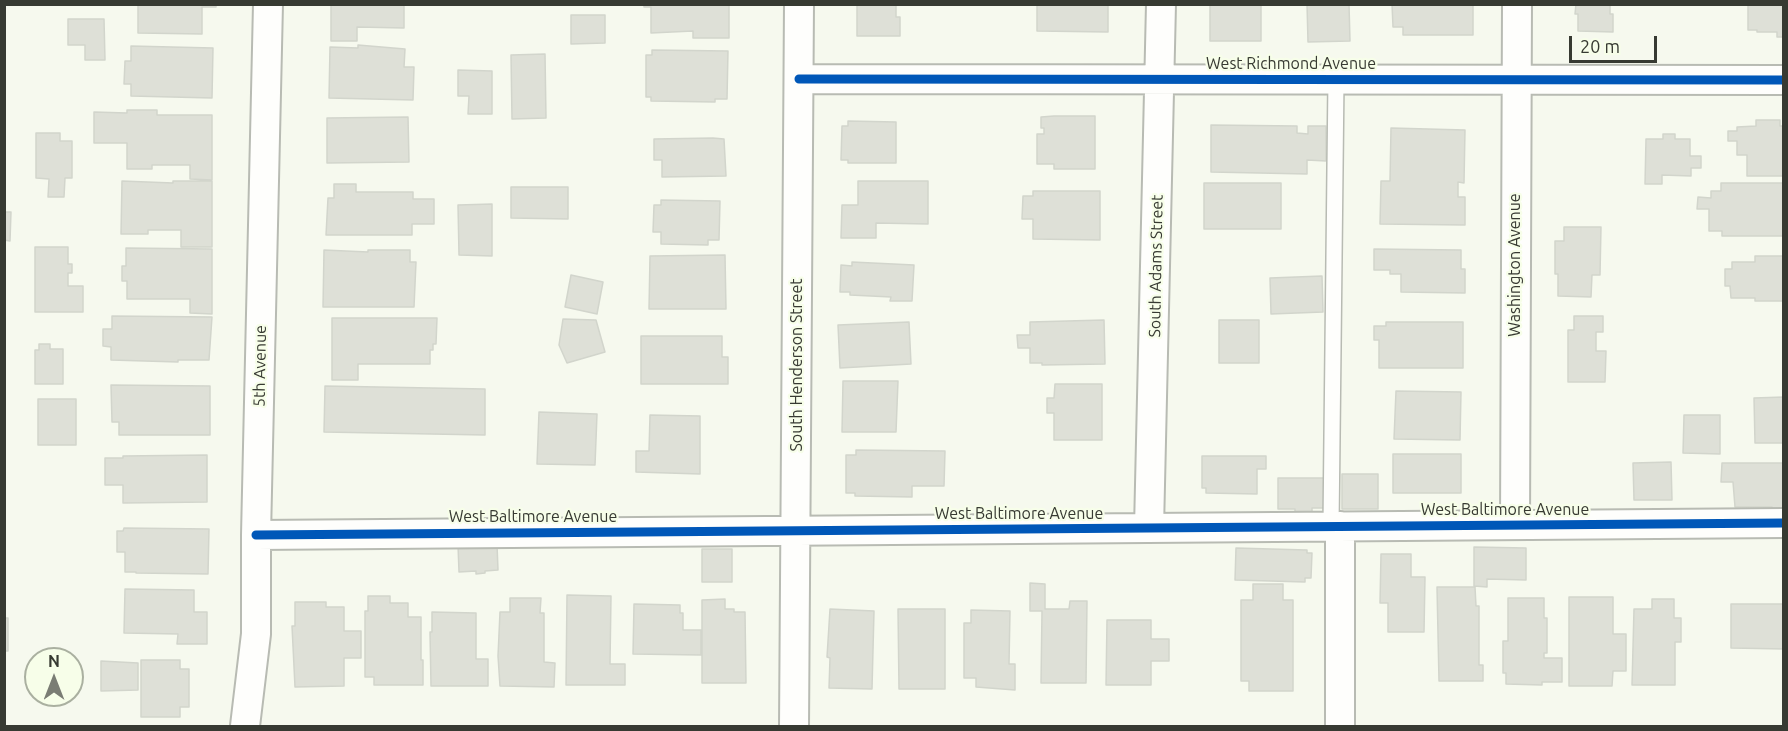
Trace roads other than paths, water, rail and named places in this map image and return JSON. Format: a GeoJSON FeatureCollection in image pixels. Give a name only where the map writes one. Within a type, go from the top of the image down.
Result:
{"type":"FeatureCollection","features":[{"type":"Feature","properties":{"kind":"street","name":"5th Avenue"},"geometry":{"type":"LineString","coordinates":[[245,726],[256,634],[256,535],[268,4]]}},
{"type":"Feature","properties":{"kind":"street","name":"South Henderson Street"},"geometry":{"type":"LineString","coordinates":[[794,726],[799,4]]}},
{"type":"Feature","properties":{"kind":"street","name":"South Adams Street"},"geometry":{"type":"LineString","coordinates":[[1149,528],[1161,4]]}},
{"type":"Feature","properties":{"kind":"street","name":"Washington Avenue"},"geometry":{"type":"LineString","coordinates":[[1515,525],[1517,4]]}},
{"type":"Feature","properties":{"kind":"street","name":"West Richmond Avenue"},"geometry":{"type":"LineString","coordinates":[[799,79],[1784,80]]}},
{"type":"Feature","properties":{"kind":"street","name":"West Baltimore Avenue"},"geometry":{"type":"LineString","coordinates":[[256,535],[1784,523]]}},
{"type":"Feature","properties":{"kind":"street"},"geometry":{"type":"LineString","coordinates":[[1336,526],[1340,726]]}},
{"type":"Feature","properties":{"kind":"lane"},"geometry":{"type":"LineString","coordinates":[[1336,79],[1336,526]]}}]}
